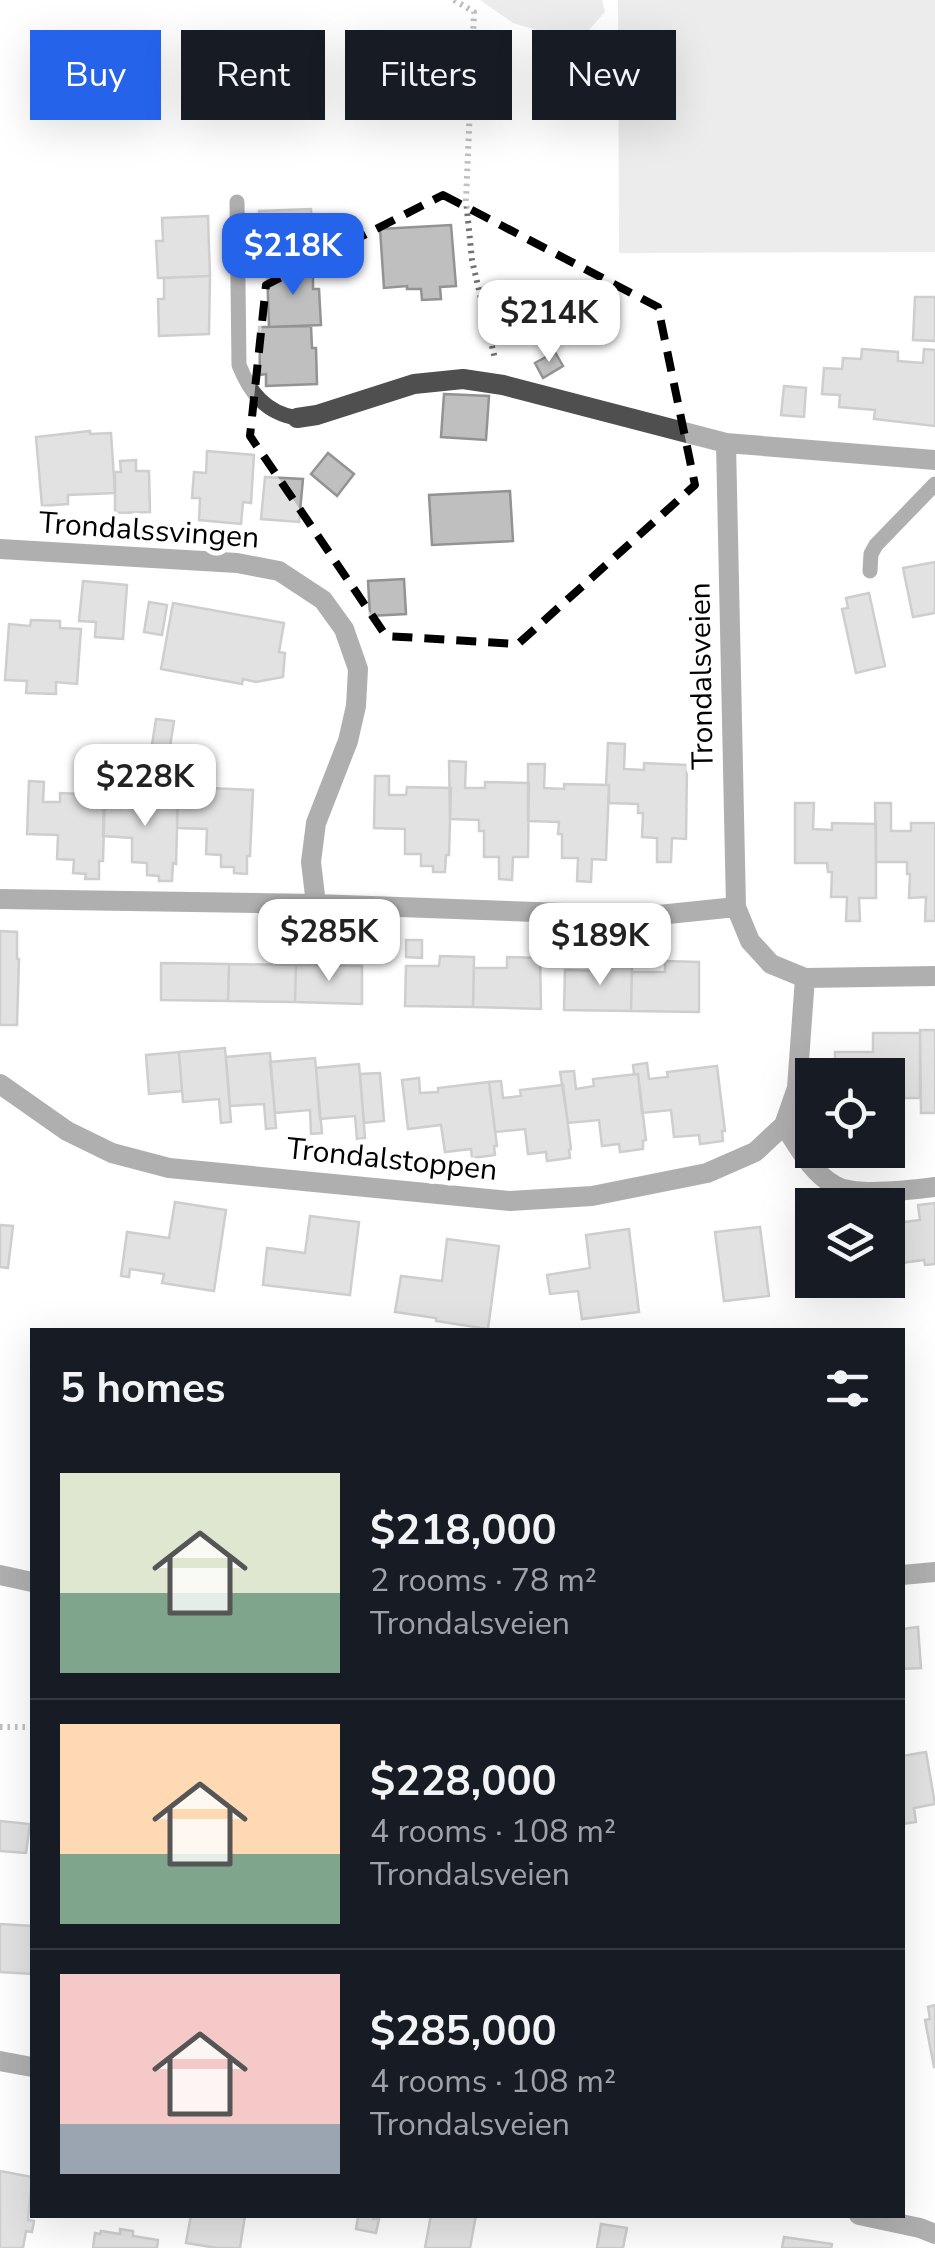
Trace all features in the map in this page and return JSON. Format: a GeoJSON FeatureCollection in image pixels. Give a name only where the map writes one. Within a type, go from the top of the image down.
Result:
{"type":"FeatureCollection","features":[{"type":"Feature","properties":{"kind":"street"},"geometry":{"type":"LineString","coordinates":[[296,418],[414,384],[463,378],[726,443],[935,460]]}},
{"type":"Feature","properties":{"kind":"street","name":"Trondalsveien"},"geometry":{"type":"LineString","coordinates":[[726,443],[736,907],[750,941],[771,964],[805,978],[935,976]]}},
{"type":"Feature","properties":{"kind":"street","name":"Trondalssvingen"},"geometry":{"type":"LineString","coordinates":[[0,550],[236,563],[279,571],[324,600],[344,629],[358,669],[356,706],[348,740],[316,824],[311,862],[316,904]]}},
{"type":"Feature","properties":{"kind":"street"},"geometry":{"type":"LineString","coordinates":[[0,899],[316,904],[649,916],[736,907]]}},
{"type":"Feature","properties":{"kind":"street"},"geometry":{"type":"LineString","coordinates":[[805,978],[796,1088],[784,1125],[810,1165],[836,1187],[890,1192],[935,1187]]}},
{"type":"Feature","properties":{"kind":"street","name":"Trondalstoppen"},"geometry":{"type":"LineString","coordinates":[[0,1084],[67,1131],[112,1153],[169,1168],[510,1201],[592,1196],[707,1173],[755,1152],[784,1125]]}},
{"type":"Feature","properties":{"kind":"street"},"geometry":{"type":"LineString","coordinates":[[905,1574],[935,1572]]}},
{"type":"Feature","properties":{"kind":"street"},"geometry":{"type":"LineString","coordinates":[[0,1575],[30,1582]]}},
{"type":"Feature","properties":{"kind":"street"},"geometry":{"type":"LineString","coordinates":[[0,2061],[30,2066]]}},
{"type":"Feature","properties":{"kind":"street"},"geometry":{"type":"LineString","coordinates":[[873,2218],[935,2234]]}},
{"type":"Feature","properties":{"kind":"lane"},"geometry":{"type":"LineString","coordinates":[[237,202],[240,364],[246,383],[258,399],[282,415],[296,418]]}},
{"type":"Feature","properties":{"kind":"lane"},"geometry":{"type":"LineString","coordinates":[[870,571],[870,554],[876,544],[935,484]]}},
{"type":"Feature","properties":{"kind":"path"},"geometry":{"type":"LineString","coordinates":[[454,0],[474,12],[466,200],[472,260],[503,385]]}},
{"type":"Feature","properties":{"kind":"path"},"geometry":{"type":"LineString","coordinates":[[0,1727],[30,1727]]}},
{"type":"Feature","properties":{"kind":"highlighted area"},"geometry":{"type":"Polygon","coordinates":[[[443,195],[658,307],[695,485],[518,644],[386,636],[250,436],[266,285],[443,195]]]}},
{"type":"Feature","properties":{"kind":"shaded area"},"geometry":{"type":"Polygon","coordinates":[[[480,0],[602,0],[605,12],[589,30],[537,30],[513,23],[480,0]]]}},
{"type":"Feature","properties":{"kind":"shaded area"},"geometry":{"type":"Polygon","coordinates":[[[618,0],[935,0],[935,252],[619,253],[618,120],[676,120],[676,30],[618,30],[618,0]]]}},
{"type":"Feature","properties":{"kind":"building"},"geometry":{"type":"Polygon","coordinates":[[[311,209],[312,231],[318,231],[320,267],[267,269],[267,259],[261,259],[259,211],[311,209]]]}},
{"type":"Feature","properties":{"kind":"building"},"geometry":{"type":"Polygon","coordinates":[[[208,216],[210,276],[158,278],[156,241],[163,241],[162,218],[208,216]]]}},
{"type":"Feature","properties":{"kind":"building"},"geometry":{"type":"Polygon","coordinates":[[[451,225],[456,286],[440,287],[441,299],[422,300],[421,289],[384,288],[380,229],[451,225]]]}},
{"type":"Feature","properties":{"kind":"building"},"geometry":{"type":"Polygon","coordinates":[[[313,268],[313,289],[319,289],[321,325],[269,327],[267,269],[313,268]]]}},
{"type":"Feature","properties":{"kind":"building"},"geometry":{"type":"Polygon","coordinates":[[[210,276],[209,334],[159,336],[158,299],[164,299],[164,278],[210,276]]]}},
{"type":"Feature","properties":{"kind":"building"},"geometry":{"type":"Polygon","coordinates":[[[915,297],[935,297],[935,341],[913,340],[915,297]]]}},
{"type":"Feature","properties":{"kind":"building"},"geometry":{"type":"Polygon","coordinates":[[[311,326],[317,384],[266,386],[266,374],[260,375],[259,327],[311,326]]]}},
{"type":"Feature","properties":{"kind":"building"},"geometry":{"type":"Polygon","coordinates":[[[862,349],[898,352],[898,361],[923,363],[924,349],[935,350],[935,426],[874,419],[875,410],[839,407],[840,395],[822,394],[824,368],[842,369],[843,358],[861,359],[862,349]]]}},
{"type":"Feature","properties":{"kind":"building"},"geometry":{"type":"Polygon","coordinates":[[[555,352],[563,366],[543,378],[535,363],[555,352]]]}},
{"type":"Feature","properties":{"kind":"building"},"geometry":{"type":"Polygon","coordinates":[[[784,386],[806,388],[804,417],[781,415],[784,386]]]}},
{"type":"Feature","properties":{"kind":"building"},"geometry":{"type":"Polygon","coordinates":[[[444,394],[489,396],[486,440],[441,437],[444,394]]]}},
{"type":"Feature","properties":{"kind":"building"},"geometry":{"type":"Polygon","coordinates":[[[90,431],[111,433],[115,493],[68,495],[68,504],[42,506],[36,437],[90,431]]]}},
{"type":"Feature","properties":{"kind":"building"},"geometry":{"type":"Polygon","coordinates":[[[207,451],[254,455],[251,503],[243,502],[241,524],[199,520],[200,498],[192,498],[194,472],[206,473],[207,451]]]}},
{"type":"Feature","properties":{"kind":"building"},"geometry":{"type":"Polygon","coordinates":[[[328,453],[354,474],[337,496],[311,474],[328,453]]]}},
{"type":"Feature","properties":{"kind":"building"},"geometry":{"type":"Polygon","coordinates":[[[136,460],[136,471],[149,471],[150,512],[115,513],[115,472],[121,472],[120,461],[136,460]]]}},
{"type":"Feature","properties":{"kind":"building"},"geometry":{"type":"Polygon","coordinates":[[[265,477],[303,479],[299,522],[261,519],[265,477]]]}},
{"type":"Feature","properties":{"kind":"building"},"geometry":{"type":"Polygon","coordinates":[[[510,491],[513,541],[432,545],[429,495],[510,491]]]}},
{"type":"Feature","properties":{"kind":"building"},"geometry":{"type":"Polygon","coordinates":[[[935,562],[935,613],[913,617],[903,568],[935,562]]]}},
{"type":"Feature","properties":{"kind":"building"},"geometry":{"type":"Polygon","coordinates":[[[404,579],[406,614],[370,616],[368,581],[404,579]]]}},
{"type":"Feature","properties":{"kind":"building"},"geometry":{"type":"Polygon","coordinates":[[[83,581],[127,585],[123,639],[95,637],[96,622],[79,621],[83,581]]]}},
{"type":"Feature","properties":{"kind":"building"},"geometry":{"type":"Polygon","coordinates":[[[869,593],[885,666],[856,673],[842,609],[848,608],[846,598],[869,593]]]}},
{"type":"Feature","properties":{"kind":"building"},"geometry":{"type":"Polygon","coordinates":[[[149,602],[167,605],[162,635],[144,632],[149,602]]]}},
{"type":"Feature","properties":{"kind":"building"},"geometry":{"type":"Polygon","coordinates":[[[173,603],[284,623],[279,652],[285,653],[283,677],[256,682],[243,679],[242,684],[161,669],[173,603]]]}},
{"type":"Feature","properties":{"kind":"building"},"geometry":{"type":"Polygon","coordinates":[[[31,620],[60,621],[60,628],[81,629],[77,684],[56,682],[56,694],[26,693],[27,681],[5,680],[9,624],[30,626],[31,620]]]}},
{"type":"Feature","properties":{"kind":"building"},"geometry":{"type":"Polygon","coordinates":[[[156,719],[174,721],[170,747],[152,745],[156,719]]]}},
{"type":"Feature","properties":{"kind":"building"},"geometry":{"type":"Polygon","coordinates":[[[608,743],[625,744],[624,769],[644,770],[644,763],[687,765],[686,839],[672,838],[671,862],[657,862],[657,838],[642,837],[643,813],[638,813],[638,804],[609,803],[608,743]]]}},
{"type":"Feature","properties":{"kind":"building"},"geometry":{"type":"Polygon","coordinates":[[[449,761],[466,762],[465,788],[485,788],[485,782],[529,783],[528,857],[513,857],[512,880],[499,879],[499,857],[484,857],[484,831],[479,831],[479,820],[450,819],[449,761]]]}},
{"type":"Feature","properties":{"kind":"building"},"geometry":{"type":"Polygon","coordinates":[[[528,764],[545,764],[544,788],[564,789],[564,784],[609,785],[606,860],[592,859],[591,882],[577,881],[578,858],[562,858],[559,822],[528,821],[528,764]]]}},
{"type":"Feature","properties":{"kind":"building"},"geometry":{"type":"Polygon","coordinates":[[[177,776],[191,777],[190,795],[209,795],[209,788],[253,790],[247,874],[234,873],[234,867],[221,867],[221,855],[206,854],[207,829],[177,828],[177,776]]]}},
{"type":"Feature","properties":{"kind":"building"},"geometry":{"type":"Polygon","coordinates":[[[375,776],[389,776],[389,795],[406,795],[407,787],[451,788],[445,872],[421,866],[421,854],[405,854],[405,829],[374,828],[375,776]]]}},
{"type":"Feature","properties":{"kind":"building"},"geometry":{"type":"Polygon","coordinates":[[[29,781],[44,782],[43,802],[60,802],[60,793],[105,795],[99,879],[85,879],[86,874],[73,873],[74,860],[57,859],[58,835],[27,834],[29,781]]]}},
{"type":"Feature","properties":{"kind":"building"},"geometry":{"type":"Polygon","coordinates":[[[104,785],[117,785],[116,803],[133,804],[134,796],[178,798],[172,881],[159,881],[159,876],[147,875],[147,863],[132,862],[132,838],[103,836],[104,785]]]}},
{"type":"Feature","properties":{"kind":"building"},"geometry":{"type":"Polygon","coordinates":[[[795,803],[814,803],[813,829],[832,830],[832,823],[876,824],[876,898],[859,898],[860,921],[846,921],[847,897],[831,897],[832,872],[828,872],[827,863],[795,863],[795,803]]]}},
{"type":"Feature","properties":{"kind":"building"},"geometry":{"type":"Polygon","coordinates":[[[875,803],[891,803],[891,831],[911,831],[911,823],[935,823],[935,921],[925,921],[926,897],[909,898],[907,862],[876,862],[875,803]]]}},
{"type":"Feature","properties":{"kind":"building"},"geometry":{"type":"Polygon","coordinates":[[[0,931],[17,932],[17,1025],[0,1025],[0,931]]]}},
{"type":"Feature","properties":{"kind":"building"},"geometry":{"type":"Polygon","coordinates":[[[406,940],[422,940],[422,958],[406,957],[406,940]]]}},
{"type":"Feature","properties":{"kind":"building"},"geometry":{"type":"Polygon","coordinates":[[[565,943],[580,944],[580,962],[564,961],[565,943]]]}},
{"type":"Feature","properties":{"kind":"building"},"geometry":{"type":"Polygon","coordinates":[[[440,956],[474,957],[473,1007],[405,1006],[406,966],[439,966],[440,956]]]}},
{"type":"Feature","properties":{"kind":"building"},"geometry":{"type":"Polygon","coordinates":[[[507,957],[540,958],[541,1009],[473,1007],[474,968],[507,968],[507,957]]]}},
{"type":"Feature","properties":{"kind":"building"},"geometry":{"type":"Polygon","coordinates":[[[598,960],[632,961],[631,1011],[564,1010],[565,970],[598,971],[598,960]]]}},
{"type":"Feature","properties":{"kind":"building"},"geometry":{"type":"Polygon","coordinates":[[[665,961],[699,962],[699,1012],[631,1011],[632,972],[665,972],[665,961]]]}},
{"type":"Feature","properties":{"kind":"building"},"geometry":{"type":"Polygon","coordinates":[[[161,963],[229,964],[228,1001],[161,1000],[161,963]]]}},
{"type":"Feature","properties":{"kind":"building"},"geometry":{"type":"Polygon","coordinates":[[[229,964],[296,965],[295,1002],[228,1001],[229,964]]]}},
{"type":"Feature","properties":{"kind":"building"},"geometry":{"type":"Polygon","coordinates":[[[296,965],[362,966],[362,1004],[295,1002],[296,965]]]}},
{"type":"Feature","properties":{"kind":"building"},"geometry":{"type":"Polygon","coordinates":[[[920,1030],[935,1030],[935,1113],[921,1113],[920,1030]]]}},
{"type":"Feature","properties":{"kind":"building"},"geometry":{"type":"Polygon","coordinates":[[[873,1033],[920,1033],[920,1098],[905,1098],[905,1058],[835,1058],[835,1052],[873,1052],[873,1033]]]}},
{"type":"Feature","properties":{"kind":"building"},"geometry":{"type":"Polygon","coordinates":[[[225,1048],[231,1122],[221,1123],[219,1099],[183,1102],[179,1052],[225,1048]]]}},
{"type":"Feature","properties":{"kind":"building"},"geometry":{"type":"Polygon","coordinates":[[[179,1052],[182,1091],[149,1094],[146,1055],[179,1052]]]}},
{"type":"Feature","properties":{"kind":"building"},"geometry":{"type":"Polygon","coordinates":[[[270,1053],[276,1128],[266,1129],[264,1104],[230,1106],[226,1057],[270,1053]]]}},
{"type":"Feature","properties":{"kind":"building"},"geometry":{"type":"Polygon","coordinates":[[[315,1058],[322,1133],[311,1134],[310,1110],[275,1113],[270,1062],[315,1058]]]}},
{"type":"Feature","properties":{"kind":"building"},"geometry":{"type":"Polygon","coordinates":[[[647,1063],[649,1079],[668,1077],[667,1072],[717,1066],[723,1141],[700,1144],[699,1135],[674,1137],[671,1110],[642,1113],[638,1074],[634,1074],[633,1065],[647,1063]]]}},
{"type":"Feature","properties":{"kind":"building"},"geometry":{"type":"Polygon","coordinates":[[[359,1064],[365,1138],[357,1139],[355,1116],[320,1119],[316,1068],[359,1064]]]}},
{"type":"Feature","properties":{"kind":"building"},"geometry":{"type":"Polygon","coordinates":[[[574,1071],[576,1089],[594,1086],[593,1079],[638,1074],[646,1140],[643,1149],[620,1152],[619,1144],[602,1146],[599,1120],[568,1123],[560,1072],[574,1071]]]}},
{"type":"Feature","properties":{"kind":"building"},"geometry":{"type":"Polygon","coordinates":[[[380,1073],[384,1121],[364,1123],[360,1074],[380,1073]]]}},
{"type":"Feature","properties":{"kind":"building"},"geometry":{"type":"Polygon","coordinates":[[[419,1078],[420,1093],[489,1082],[495,1155],[472,1158],[471,1149],[445,1152],[441,1125],[408,1129],[402,1080],[419,1078]]]}},
{"type":"Feature","properties":{"kind":"building"},"geometry":{"type":"Polygon","coordinates":[[[501,1081],[503,1098],[521,1096],[520,1090],[563,1085],[570,1158],[547,1161],[546,1152],[528,1154],[525,1129],[495,1132],[489,1082],[501,1081]]]}},
{"type":"Feature","properties":{"kind":"building"},"geometry":{"type":"Polygon","coordinates":[[[175,1202],[226,1210],[214,1291],[162,1283],[164,1274],[130,1269],[129,1277],[121,1276],[127,1232],[169,1238],[175,1202]]]}},
{"type":"Feature","properties":{"kind":"building"},"geometry":{"type":"Polygon","coordinates":[[[935,1203],[935,1264],[925,1265],[924,1260],[905,1262],[905,1222],[920,1220],[918,1205],[935,1203]]]}},
{"type":"Feature","properties":{"kind":"building"},"geometry":{"type":"Polygon","coordinates":[[[310,1216],[359,1222],[350,1295],[263,1285],[267,1248],[305,1253],[310,1216]]]}},
{"type":"Feature","properties":{"kind":"building"},"geometry":{"type":"Polygon","coordinates":[[[0,1225],[13,1226],[8,1268],[0,1267],[0,1225]]]}},
{"type":"Feature","properties":{"kind":"building"},"geometry":{"type":"Polygon","coordinates":[[[760,1227],[769,1296],[724,1301],[715,1232],[760,1227]]]}},
{"type":"Feature","properties":{"kind":"building"},"geometry":{"type":"Polygon","coordinates":[[[629,1229],[639,1312],[582,1319],[578,1291],[550,1294],[547,1275],[590,1268],[586,1235],[629,1229]]]}},
{"type":"Feature","properties":{"kind":"building"},"geometry":{"type":"Polygon","coordinates":[[[447,1239],[499,1246],[488,1328],[395,1312],[401,1276],[442,1281],[447,1239]]]}},
{"type":"Feature","properties":{"kind":"building"},"geometry":{"type":"Polygon","coordinates":[[[918,1627],[921,1668],[905,1669],[905,1629],[918,1627]]]}},
{"type":"Feature","properties":{"kind":"building"},"geometry":{"type":"Polygon","coordinates":[[[926,1752],[935,1804],[914,1808],[916,1822],[905,1824],[905,1756],[926,1752]]]}},
{"type":"Feature","properties":{"kind":"building"},"geometry":{"type":"Polygon","coordinates":[[[0,1821],[30,1824],[26,1853],[0,1851],[0,1821]]]}},
{"type":"Feature","properties":{"kind":"building"},"geometry":{"type":"Polygon","coordinates":[[[0,1924],[30,1926],[30,1974],[0,1972],[0,1924]]]}},
{"type":"Feature","properties":{"kind":"building"},"geometry":{"type":"Polygon","coordinates":[[[935,2005],[934,2067],[925,2020],[930,2019],[928,2007],[935,2005]]]}},
{"type":"Feature","properties":{"kind":"building"},"geometry":{"type":"Polygon","coordinates":[[[0,2171],[30,2177],[28,2220],[34,2221],[32,2232],[26,2231],[23,2248],[0,2248],[0,2171]]]}},
{"type":"Feature","properties":{"kind":"building"},"geometry":{"type":"Polygon","coordinates":[[[190,2218],[245,2218],[240,2248],[186,2243],[190,2218]]]}},
{"type":"Feature","properties":{"kind":"building"},"geometry":{"type":"Polygon","coordinates":[[[358,2218],[379,2219],[376,2233],[356,2229],[358,2218]]]}},
{"type":"Feature","properties":{"kind":"building"},"geometry":{"type":"Polygon","coordinates":[[[430,2218],[475,2218],[470,2248],[425,2248],[430,2218]]]}},
{"type":"Feature","properties":{"kind":"building"},"geometry":{"type":"Polygon","coordinates":[[[601,2224],[627,2228],[623,2248],[597,2248],[601,2224]]]}},
{"type":"Feature","properties":{"kind":"building"},"geometry":{"type":"Polygon","coordinates":[[[120,2229],[133,2231],[133,2236],[158,2240],[157,2248],[93,2248],[95,2233],[120,2234],[120,2229]]]}},
{"type":"Feature","properties":{"kind":"building"},"geometry":{"type":"Polygon","coordinates":[[[784,2237],[832,2244],[831,2248],[782,2248],[784,2237]]]}}]}
